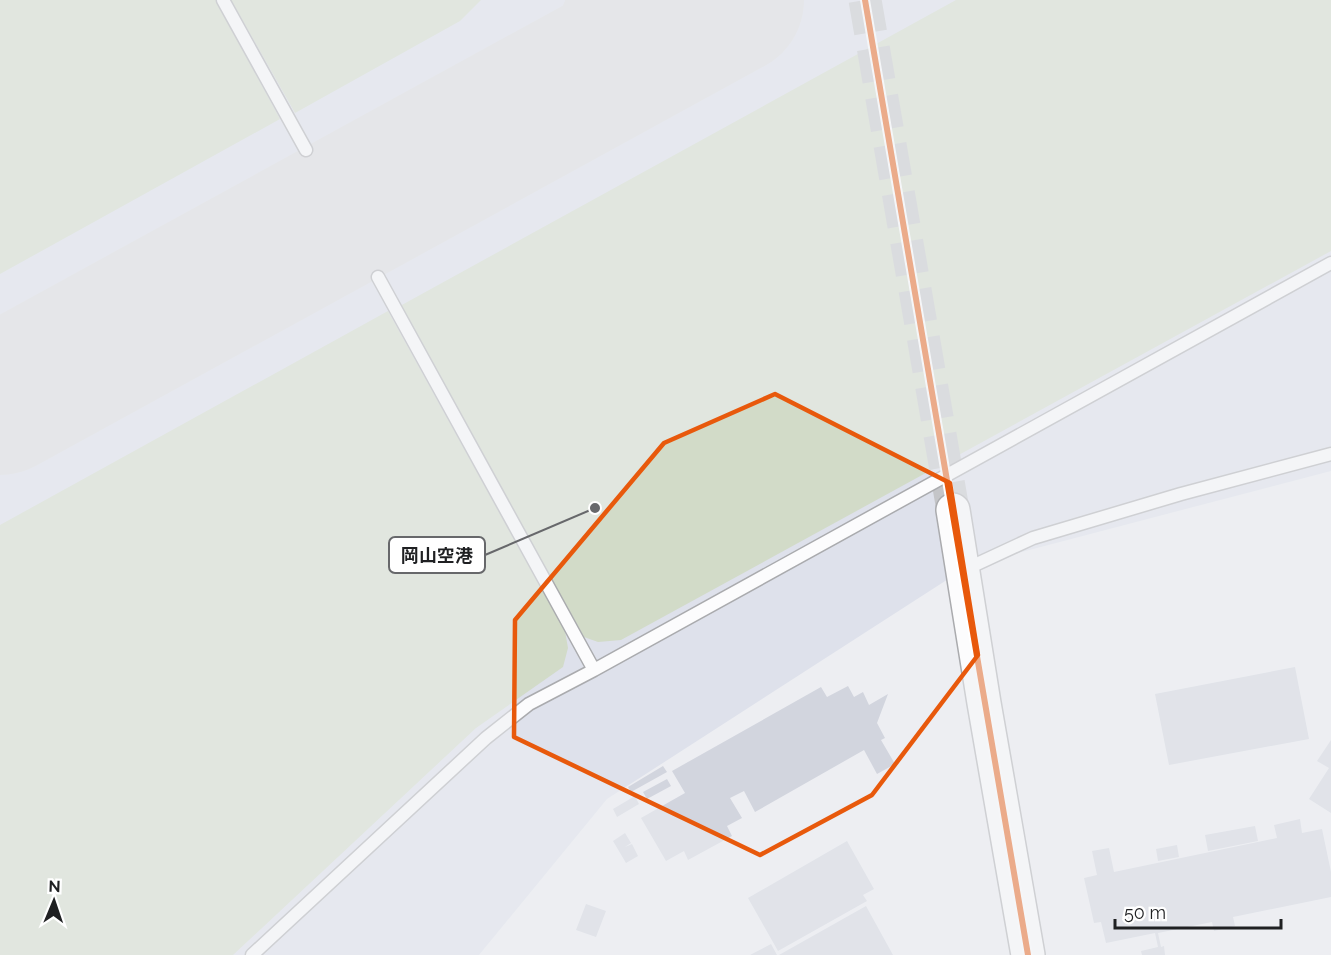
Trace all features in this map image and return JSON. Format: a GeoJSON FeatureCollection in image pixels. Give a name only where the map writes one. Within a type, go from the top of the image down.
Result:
{"type":"FeatureCollection","features":[{"type":"Feature","properties":{"kind":"street"},"geometry":{"type":"LineString","coordinates":[[952,510],[1028,955]]}},
{"type":"Feature","properties":{"kind":"lane"},"geometry":{"type":"LineString","coordinates":[[223,0],[306,150]]}},
{"type":"Feature","properties":{"kind":"lane"},"geometry":{"type":"LineString","coordinates":[[252,955],[486,738],[529,704],[1331,263]]}},
{"type":"Feature","properties":{"kind":"lane"},"geometry":{"type":"LineString","coordinates":[[378,277],[594,670]]}},
{"type":"Feature","properties":{"kind":"lane"},"geometry":{"type":"LineString","coordinates":[[963,570],[1033,538],[1181,494],[1331,454]]}},
{"type":"Feature","properties":{"kind":"highlighted area"},"geometry":{"type":"Polygon","coordinates":[[[775,394],[950,483],[978,655],[872,795],[760,855],[514,737],[515,620],[664,443],[775,394]]]}},
{"type":"Feature","properties":{"kind":"shaded area"},"geometry":{"type":"Polygon","coordinates":[[[0,0],[1331,0],[1331,471],[1006,556],[1001,545],[607,799],[479,955],[0,955],[0,0]]]}},
{"type":"Feature","properties":{"kind":"green space"},"geometry":{"type":"Polygon","coordinates":[[[0,0],[216,0],[280,119],[0,274],[0,0]]]}},
{"type":"Feature","properties":{"kind":"green space"},"geometry":{"type":"Polygon","coordinates":[[[231,0],[481,0],[460,21],[295,113],[231,0]]]}},
{"type":"Feature","properties":{"kind":"green space"},"geometry":{"type":"Polygon","coordinates":[[[956,0],[1331,0],[1331,251],[621,640],[598,642],[584,637],[400,306],[956,0]]]}},
{"type":"Feature","properties":{"kind":"green space"},"geometry":{"type":"Polygon","coordinates":[[[388,311],[565,631],[568,648],[563,667],[476,728],[233,955],[0,955],[0,525],[388,311]]]}},
{"type":"Feature","properties":{"kind":"building"},"geometry":{"type":"Polygon","coordinates":[[[1295,667],[1309,739],[1169,765],[1155,694],[1295,667]]]}},
{"type":"Feature","properties":{"kind":"building"},"geometry":{"type":"Polygon","coordinates":[[[848,686],[854,697],[863,692],[869,705],[888,694],[877,723],[885,738],[881,740],[895,764],[877,774],[864,750],[755,812],[744,791],[730,798],[742,818],[727,826],[732,836],[688,860],[684,851],[666,861],[641,818],[685,793],[672,771],[821,687],[827,697],[848,686]]]}},
{"type":"Feature","properties":{"kind":"building"},"geometry":{"type":"Polygon","coordinates":[[[1331,740],[1331,813],[1309,799],[1329,768],[1317,761],[1331,740]]]}},
{"type":"Feature","properties":{"kind":"building"},"geometry":{"type":"Polygon","coordinates":[[[663,766],[667,772],[631,792],[628,787],[663,766]]]}},
{"type":"Feature","properties":{"kind":"building"},"geometry":{"type":"Polygon","coordinates":[[[667,779],[671,786],[647,799],[643,792],[667,779]]]}},
{"type":"Feature","properties":{"kind":"building"},"geometry":{"type":"Polygon","coordinates":[[[635,796],[639,804],[617,817],[613,809],[635,796]]]}},
{"type":"Feature","properties":{"kind":"building"},"geometry":{"type":"Polygon","coordinates":[[[1300,819],[1302,833],[1322,829],[1331,872],[1331,897],[1233,917],[1235,926],[1214,931],[1212,922],[1158,933],[1165,955],[1142,955],[1141,951],[1158,947],[1155,933],[1106,943],[1101,922],[1094,923],[1084,878],[1097,875],[1092,851],[1109,848],[1114,872],[1277,838],[1274,825],[1300,819]]]}},
{"type":"Feature","properties":{"kind":"building"},"geometry":{"type":"Polygon","coordinates":[[[1255,826],[1258,841],[1208,851],[1205,835],[1255,826]]]}},
{"type":"Feature","properties":{"kind":"building"},"geometry":{"type":"Polygon","coordinates":[[[625,833],[631,843],[625,847],[632,844],[638,856],[626,863],[613,841],[625,833]]]}},
{"type":"Feature","properties":{"kind":"building"},"geometry":{"type":"Polygon","coordinates":[[[847,841],[874,889],[863,895],[867,901],[778,951],[748,898],[847,841]]]}},
{"type":"Feature","properties":{"kind":"building"},"geometry":{"type":"Polygon","coordinates":[[[1177,845],[1179,857],[1158,861],[1156,849],[1177,845]]]}},
{"type":"Feature","properties":{"kind":"building"},"geometry":{"type":"Polygon","coordinates":[[[586,904],[606,911],[596,937],[576,930],[586,904]]]}},
{"type":"Feature","properties":{"kind":"building"},"geometry":{"type":"Polygon","coordinates":[[[866,906],[893,955],[779,955],[866,906]]]}},
{"type":"Feature","properties":{"kind":"building"},"geometry":{"type":"Polygon","coordinates":[[[771,944],[777,955],[750,955],[771,944]]]}},
{"type":"Feature","properties":{"kind":"taxiway"},"geometry":{"type":"LineString","coordinates":[[504,124],[561,70],[581,38],[597,0]]}},
{"type":"Feature","properties":{"kind":"runway"},"geometry":{"type":"LineString","coordinates":[[0,400],[729,0]]}},
{"type":"Feature","properties":{"kind":"tunnel"},"geometry":{"type":"LineString","coordinates":[[865,0],[953,510]]}},
{"type":"Feature","properties":{"kind":"cycle path"},"geometry":{"type":"LineString","coordinates":[[865,0],[1028,955]]}},
{"type":"Feature","properties":{"kind":"place","name":"岡山空港"},"geometry":{"type":"Point","coordinates":[595,508]}}]}
